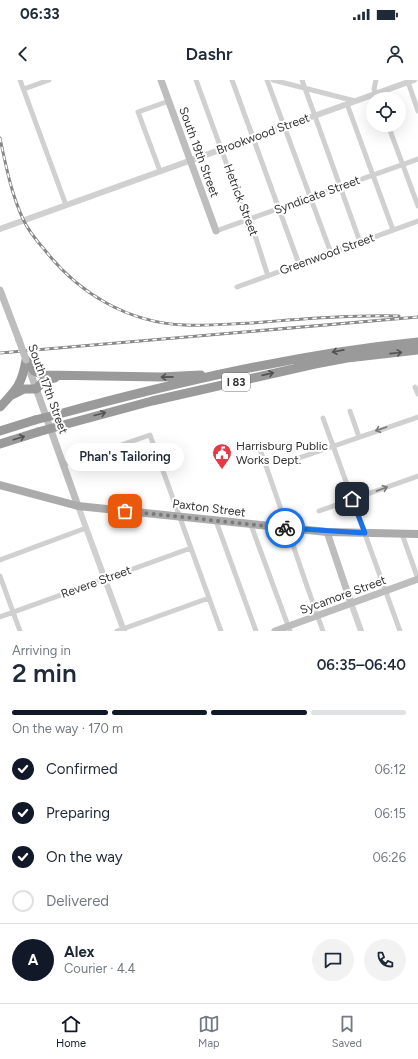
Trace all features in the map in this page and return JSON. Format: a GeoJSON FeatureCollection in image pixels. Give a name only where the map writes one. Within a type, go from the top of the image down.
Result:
{"type":"FeatureCollection","features":[{"type":"Feature","properties":{"kind":"highway","name":"I 83"},"geometry":{"type":"LineString","coordinates":[[0,432],[35,420],[248,369],[346,350],[418,342]]}},
{"type":"Feature","properties":{"kind":"highway","name":"I 83"},"geometry":{"type":"LineString","coordinates":[[0,444],[38,432],[152,401],[315,364],[347,358],[418,350]]}},
{"type":"Feature","properties":{"kind":"highway"},"geometry":{"type":"LineString","coordinates":[[26,360],[38,374],[182,377],[248,369]]}},
{"type":"Feature","properties":{"kind":"highway"},"geometry":{"type":"LineString","coordinates":[[0,407],[23,378],[26,360]]}},
{"type":"Feature","properties":{"kind":"highway"},"geometry":{"type":"LineString","coordinates":[[10,396],[24,389],[36,389],[44,381],[60,377],[82,375]]}},
{"type":"Feature","properties":{"kind":"main road","name":"South 19th Street"},"geometry":{"type":"LineString","coordinates":[[161,80],[216,231]]}},
{"type":"Feature","properties":{"kind":"main road","name":"South 17th Street"},"geometry":{"type":"LineString","coordinates":[[0,290],[78,506]]}},
{"type":"Feature","properties":{"kind":"main road","name":"Paxton Street"},"geometry":{"type":"LineString","coordinates":[[0,485],[78,506],[287,529],[327,532],[418,534]]}},
{"type":"Feature","properties":{"kind":"main road"},"geometry":{"type":"LineString","coordinates":[[327,532],[351,603]]}},
{"type":"Feature","properties":{"kind":"main road","name":"Sycamore Street"},"geometry":{"type":"LineString","coordinates":[[275,631],[289,629],[317,616],[418,579]]}},
{"type":"Feature","properties":{"kind":"street"},"geometry":{"type":"LineString","coordinates":[[20,80],[66,205]]}},
{"type":"Feature","properties":{"kind":"street"},"geometry":{"type":"LineString","coordinates":[[24,89],[49,80]]}},
{"type":"Feature","properties":{"kind":"street","name":"Hetrick Street"},"geometry":{"type":"LineString","coordinates":[[196,80],[247,220],[250,223],[268,276]]}},
{"type":"Feature","properties":{"kind":"street"},"geometry":{"type":"LineString","coordinates":[[232,80],[299,264]]}},
{"type":"Feature","properties":{"kind":"street"},"geometry":{"type":"LineString","coordinates":[[267,80],[331,253]]}},
{"type":"Feature","properties":{"kind":"street"},"geometry":{"type":"LineString","coordinates":[[273,80],[355,101]]}},
{"type":"Feature","properties":{"kind":"street"},"geometry":{"type":"LineString","coordinates":[[302,80],[360,242]]}},
{"type":"Feature","properties":{"kind":"street"},"geometry":{"type":"LineString","coordinates":[[375,92],[376,80]]}},
{"type":"Feature","properties":{"kind":"street"},"geometry":{"type":"LineString","coordinates":[[411,81],[418,111]]}},
{"type":"Feature","properties":{"kind":"street","name":"Brookwood Street"},"geometry":{"type":"LineString","coordinates":[[386,92],[411,81]]}},
{"type":"Feature","properties":{"kind":"street","name":"Brookwood Street"},"geometry":{"type":"LineString","coordinates":[[0,229],[355,101],[366,98]]}},
{"type":"Feature","properties":{"kind":"street"},"geometry":{"type":"LineString","coordinates":[[160,171],[138,112],[168,101]]}},
{"type":"Feature","properties":{"kind":"street"},"geometry":{"type":"LineString","coordinates":[[347,104],[393,230]]}},
{"type":"Feature","properties":{"kind":"street"},"geometry":{"type":"LineString","coordinates":[[391,132],[418,206]]}},
{"type":"Feature","properties":{"kind":"street","name":"Syndicate Street"},"geometry":{"type":"LineString","coordinates":[[216,231],[418,158]]}},
{"type":"Feature","properties":{"kind":"street","name":"Greenwood Street"},"geometry":{"type":"LineString","coordinates":[[237,287],[418,221]]}},
{"type":"Feature","properties":{"kind":"street"},"geometry":{"type":"LineString","coordinates":[[415,387],[418,394]]}},
{"type":"Feature","properties":{"kind":"street"},"geometry":{"type":"LineString","coordinates":[[350,411],[359,437]]}},
{"type":"Feature","properties":{"kind":"street"},"geometry":{"type":"LineString","coordinates":[[300,458],[418,417]]}},
{"type":"Feature","properties":{"kind":"street"},"geometry":{"type":"LineString","coordinates":[[323,418],[400,631]]}},
{"type":"Feature","properties":{"kind":"street"},"geometry":{"type":"LineString","coordinates":[[63,465],[150,435],[222,631]]}},
{"type":"Feature","properties":{"kind":"street"},"geometry":{"type":"LineString","coordinates":[[258,444],[279,500],[287,529],[323,631]]}},
{"type":"Feature","properties":{"kind":"street"},"geometry":{"type":"LineString","coordinates":[[319,511],[418,476]]}},
{"type":"Feature","properties":{"kind":"street","name":"South 17th Street"},"geometry":{"type":"LineString","coordinates":[[78,506],[122,630]]}},
{"type":"Feature","properties":{"kind":"street"},"geometry":{"type":"LineString","coordinates":[[216,521],[256,631]]}},
{"type":"Feature","properties":{"kind":"street"},"geometry":{"type":"LineString","coordinates":[[251,525],[289,629]]}},
{"type":"Feature","properties":{"kind":"street"},"geometry":{"type":"LineString","coordinates":[[0,560],[86,528]]}},
{"type":"Feature","properties":{"kind":"street"},"geometry":{"type":"LineString","coordinates":[[402,534],[418,579]]}},
{"type":"Feature","properties":{"kind":"street","name":"Revere Street"},"geometry":{"type":"LineString","coordinates":[[0,617],[191,548]]}},
{"type":"Feature","properties":{"kind":"street"},"geometry":{"type":"LineString","coordinates":[[0,576],[20,631]]}},
{"type":"Feature","properties":{"kind":"street"},"geometry":{"type":"LineString","coordinates":[[122,630],[209,598]]}},
{"type":"Feature","properties":{"kind":"street"},"geometry":{"type":"LineString","coordinates":[[351,603],[361,631]]}},
{"type":"Feature","properties":{"kind":"railway"},"geometry":{"type":"LineString","coordinates":[[0,138],[15,199],[23,219],[32,235],[57,265],[72,279],[106,303],[124,312],[164,323],[185,325],[251,323],[343,317],[399,316]]}},
{"type":"Feature","properties":{"kind":"railway"},"geometry":{"type":"LineString","coordinates":[[0,353],[418,317]]}},
{"type":"Feature","properties":{"kind":"way so far"},"geometry":{"type":"LineString","coordinates":[[125,511],[285,528]]}},
{"type":"Feature","properties":{"kind":"place","name":"Harrisburg Public Works Dept."},"geometry":{"type":"Point","coordinates":[222,470]}},
{"type":"Feature","properties":{"kind":"place","name":"Phan's Tailoring"},"geometry":{"type":"Point","coordinates":[125,511]}},
{"type":"Feature","properties":{"kind":"route"},"geometry":{"type":"LineString","coordinates":[[285,528],[327,532],[365,533],[352,499]]}}]}
